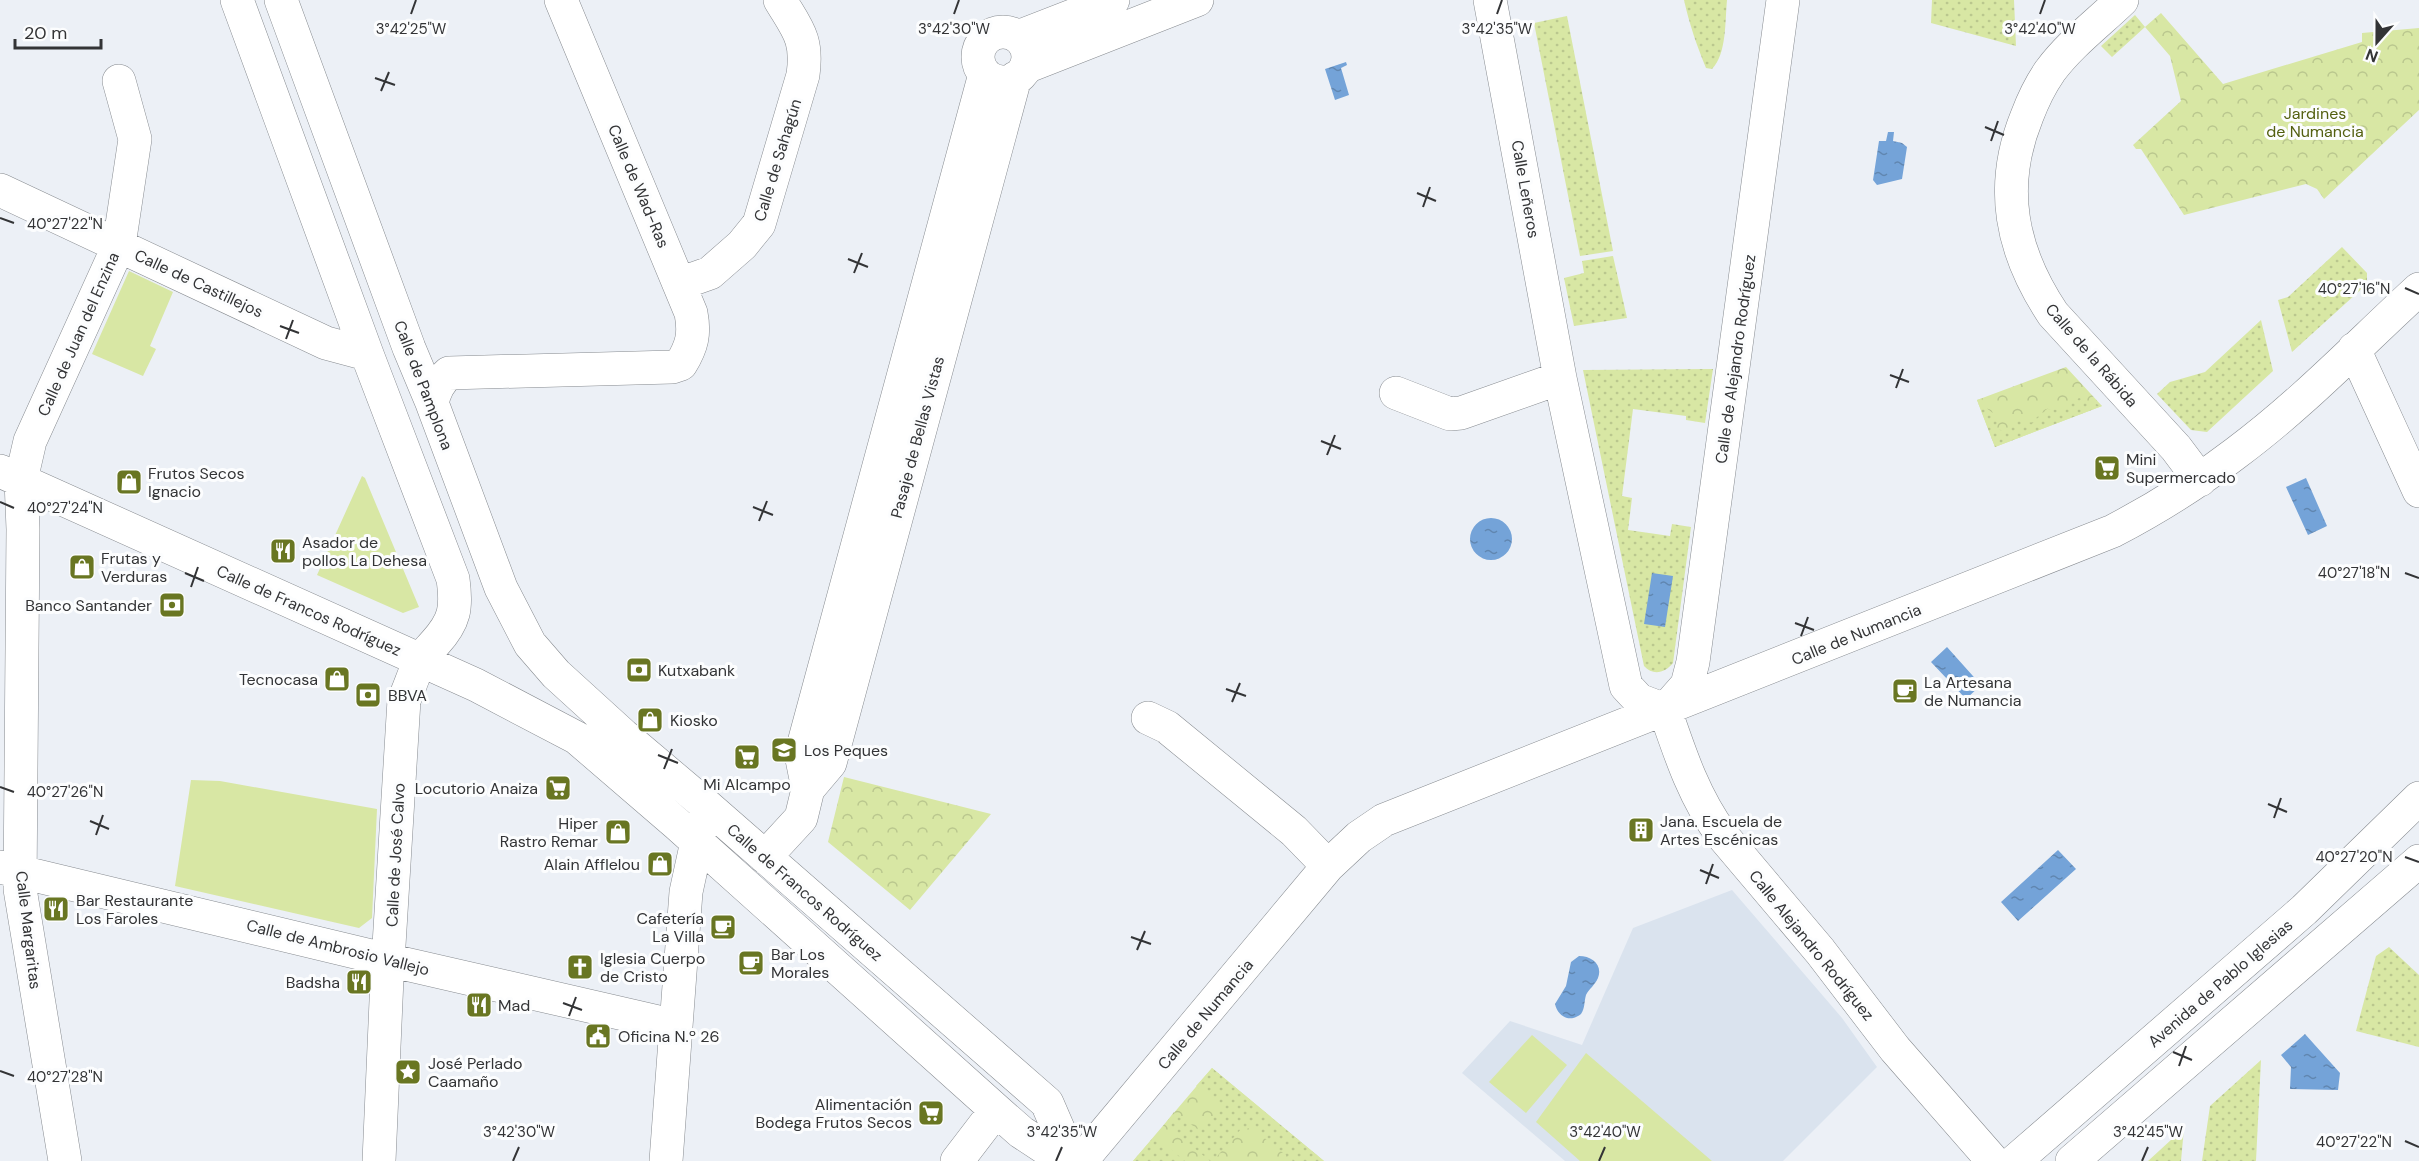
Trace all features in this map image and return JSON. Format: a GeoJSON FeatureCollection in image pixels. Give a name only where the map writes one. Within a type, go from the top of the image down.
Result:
{"type":"FeatureCollection","features":[{"type":"Feature","properties":{"kind":"street"},"geometry":{"type":"LineString","coordinates":[[237,0],[367,354],[453,579],[455,605],[452,621],[448,629],[421,660]]}},
{"type":"Feature","properties":{"kind":"street","name":"Calle de Pamplona"},"geometry":{"type":"LineString","coordinates":[[281,0],[408,348],[432,403],[501,588],[530,644],[556,674],[623,735]]}},
{"type":"Feature","properties":{"kind":"street","name":"Calle de Wad-Ras"},"geometry":{"type":"LineString","coordinates":[[432,403],[434,391],[440,380],[449,373],[672,367],[681,364],[688,352],[694,328],[691,314],[561,0]]}},
{"type":"Feature","properties":{"kind":"street","name":"Calle de Sahagún"},"geometry":{"type":"LineString","coordinates":[[680,284],[710,273],[742,244],[759,224],[803,75],[805,44],[780,0]]}},
{"type":"Feature","properties":{"kind":"street"},"geometry":{"type":"LineString","coordinates":[[1011,64],[1113,0]]}},
{"type":"Feature","properties":{"kind":"street"},"geometry":{"type":"LineString","coordinates":[[1011,64],[1197,0]]}},
{"type":"Feature","properties":{"kind":"street","name":"Calle Leñeros"},"geometry":{"type":"LineString","coordinates":[[1490,0],[1560,378],[1626,686],[1639,700],[1665,710]]}},
{"type":"Feature","properties":{"kind":"street","name":"Calle de Alejandro Rodríguez"},"geometry":{"type":"LineString","coordinates":[[1665,710],[1687,685],[1694,662],[1783,0]]}},
{"type":"Feature","properties":{"kind":"street","name":"Calle de la Rábida"},"geometry":{"type":"LineString","coordinates":[[2122,0],[2063,56],[2046,79],[2030,108],[2012,167],[2013,224],[2025,264],[2053,314],[2176,448],[2200,480]]}},
{"type":"Feature","properties":{"kind":"street","name":"Pasaje de Bellas Vistas"},"geometry":{"type":"LineString","coordinates":[[765,857],[801,818],[808,789],[801,754],[1011,64]]}},
{"type":"Feature","properties":{"kind":"street","name":"Calle de Juan del Enzina"},"geometry":{"type":"LineString","coordinates":[[10,475],[30,441],[118,245],[135,139],[119,81]]}},
{"type":"Feature","properties":{"kind":"street","name":"Calle de Castillejos"},"geometry":{"type":"LineString","coordinates":[[0,189],[326,343],[367,354]]}},
{"type":"Feature","properties":{"kind":"street","name":"Calle de Numancia"},"geometry":{"type":"LineString","coordinates":[[1081,1161],[1328,866],[1359,837],[1384,820],[2074,548],[2138,518],[2200,480],[2238,452],[2282,415],[2419,289]]}},
{"type":"Feature","properties":{"kind":"street"},"geometry":{"type":"LineString","coordinates":[[2354,349],[2419,491]]}},
{"type":"Feature","properties":{"kind":"street"},"geometry":{"type":"LineString","coordinates":[[1396,393],[1450,414],[1461,413],[1560,378]]}},
{"type":"Feature","properties":{"kind":"street","name":"Calle de Francos Rodríguez"},"geometry":{"type":"LineString","coordinates":[[10,475],[487,690],[578,738],[1021,1132],[1065,1161]]}},
{"type":"Feature","properties":{"kind":"street","name":"Calle Margaritas"},"geometry":{"type":"LineString","coordinates":[[10,475],[23,529],[10,869],[20,889],[65,1161]]}},
{"type":"Feature","properties":{"kind":"street","name":"Calle de José Calvo"},"geometry":{"type":"LineString","coordinates":[[379,1161],[388,960],[404,700],[421,660]]}},
{"type":"Feature","properties":{"kind":"street","name":"Calle de Francos Rodríguez"},"geometry":{"type":"LineString","coordinates":[[487,690],[586,718],[623,735],[1047,1103],[1072,1161]]}},
{"type":"Feature","properties":{"kind":"street","name":"Calle Alejandro Rodríguez"},"geometry":{"type":"LineString","coordinates":[[1665,710],[1696,792],[1708,816],[1722,836],[1821,951],[1896,1049],[1993,1161]]}},
{"type":"Feature","properties":{"kind":"street"},"geometry":{"type":"LineString","coordinates":[[1148,718],[1167,727],[1294,831],[1328,866]]}},
{"type":"Feature","properties":{"kind":"street","name":"Avenida de Pablo Iglesias"},"geometry":{"type":"LineString","coordinates":[[2015,1161],[2304,910],[2419,798]]}},
{"type":"Feature","properties":{"kind":"street"},"geometry":{"type":"LineString","coordinates":[[666,1161],[686,892],[707,806]]}},
{"type":"Feature","properties":{"kind":"street"},"geometry":{"type":"LineString","coordinates":[[2072,1161],[2419,861]]}},
{"type":"Feature","properties":{"kind":"street","name":"Calle de Ambrosio Vallejo"},"geometry":{"type":"LineString","coordinates":[[10,869],[388,960],[676,1026]]}},
{"type":"Feature","properties":{"kind":"street"},"geometry":{"type":"LineString","coordinates":[[957,1161],[996,1110]]}},
{"type":"Feature","properties":{"kind":"shaded area"},"geometry":{"type":"Polygon","coordinates":[[[1732,890],[1842,1018],[1877,1067],[1783,1161],[1565,1161],[1462,1073],[1510,1021],[1582,1045],[1633,928],[1732,890]]]}},
{"type":"Feature","properties":{"kind":"green space"},"geometry":{"type":"Polygon","coordinates":[[[1684,0],[1727,0],[1723,46],[1717,63],[1712,69],[1706,68],[1684,0]]]}},
{"type":"Feature","properties":{"kind":"green space"},"geometry":{"type":"Polygon","coordinates":[[[1932,0],[2014,0],[2016,46],[1931,23],[1932,0]]]}},
{"type":"Feature","properties":{"kind":"green space","name":"Jardines de Numancia"},"geometry":{"type":"Polygon","coordinates":[[[2161,13],[2223,84],[2362,42],[2362,33],[2419,28],[2419,110],[2324,199],[2317,189],[2306,184],[2184,215],[2141,149],[2136,149],[2133,145],[2181,101],[2170,56],[2145,27],[2161,13]]]}},
{"type":"Feature","properties":{"kind":"green space"},"geometry":{"type":"Polygon","coordinates":[[[2135,15],[2145,27],[2112,57],[2101,46],[2135,15]]]}},
{"type":"Feature","properties":{"kind":"green space"},"geometry":{"type":"Polygon","coordinates":[[[1567,16],[1613,251],[1580,256],[1534,23],[1567,16]]]}},
{"type":"Feature","properties":{"kind":"green space"},"geometry":{"type":"Polygon","coordinates":[[[2342,247],[2367,273],[2367,284],[2292,352],[2278,300],[2288,297],[2342,247]]]}},
{"type":"Feature","properties":{"kind":"green space"},"geometry":{"type":"Polygon","coordinates":[[[1613,256],[1627,318],[1574,326],[1564,278],[1584,273],[1582,261],[1613,256]]]}},
{"type":"Feature","properties":{"kind":"green space"},"geometry":{"type":"Polygon","coordinates":[[[129,271],[173,292],[150,346],[156,349],[143,376],[92,354],[129,271]]]}},
{"type":"Feature","properties":{"kind":"green space"},"geometry":{"type":"Polygon","coordinates":[[[2261,320],[2273,371],[2207,432],[2191,430],[2157,394],[2170,382],[2205,372],[2261,320]]]}},
{"type":"Feature","properties":{"kind":"green space"},"geometry":{"type":"Polygon","coordinates":[[[2066,367],[2102,406],[1995,447],[1977,400],[2066,367]]]}},
{"type":"Feature","properties":{"kind":"green space"},"geometry":{"type":"Polygon","coordinates":[[[1713,369],[1705,423],[1686,420],[1686,416],[1633,409],[1622,496],[1632,498],[1628,530],[1670,536],[1672,524],[1691,527],[1673,663],[1663,671],[1655,672],[1644,666],[1583,370],[1713,369]]]}},
{"type":"Feature","properties":{"kind":"green space"},"geometry":{"type":"Polygon","coordinates":[[[1983,398],[1981,404],[1998,417],[1997,428],[2004,432],[2009,431],[2016,420],[2033,423],[2047,409],[2063,410],[2079,398],[2102,406],[1995,447],[1977,400],[1983,398]]]}},
{"type":"Feature","properties":{"kind":"green space"},"geometry":{"type":"Polygon","coordinates":[[[362,476],[365,478],[419,607],[403,613],[317,575],[362,476]]]}},
{"type":"Feature","properties":{"kind":"green space"},"geometry":{"type":"Polygon","coordinates":[[[844,777],[991,814],[910,910],[828,842],[844,777]]]}},
{"type":"Feature","properties":{"kind":"green space"},"geometry":{"type":"Polygon","coordinates":[[[191,780],[220,781],[377,809],[372,918],[359,928],[175,886],[191,780]]]}},
{"type":"Feature","properties":{"kind":"green space"},"geometry":{"type":"Polygon","coordinates":[[[2389,947],[2419,975],[2419,1047],[2356,1031],[2376,956],[2389,947]]]}},
{"type":"Feature","properties":{"kind":"green space"},"geometry":{"type":"Polygon","coordinates":[[[1532,1035],[1567,1065],[1526,1113],[1489,1082],[1532,1035]]]}},
{"type":"Feature","properties":{"kind":"green space"},"geometry":{"type":"Polygon","coordinates":[[[1586,1053],[1712,1161],[1580,1161],[1536,1122],[1586,1053]]]}},
{"type":"Feature","properties":{"kind":"green space"},"geometry":{"type":"Polygon","coordinates":[[[2261,1060],[2256,1161],[2202,1161],[2210,1106],[2261,1060]]]}},
{"type":"Feature","properties":{"kind":"green space"},"geometry":{"type":"Polygon","coordinates":[[[1212,1068],[1324,1161],[1133,1161],[1212,1068]]]}},
{"type":"Feature","properties":{"kind":"green space"},"geometry":{"type":"Polygon","coordinates":[[[1212,1068],[1324,1161],[1293,1161],[1252,1128],[1241,1129],[1213,1161],[1210,1161],[1165,1124],[1174,1112],[1200,1131],[1222,1108],[1196,1086],[1212,1068]]]}},
{"type":"Feature","properties":{"kind":"green space"},"geometry":{"type":"Polygon","coordinates":[[[2184,1128],[2181,1161],[2148,1161],[2184,1128]]]}},
{"type":"Feature","properties":{"kind":"green space"},"geometry":{"type":"Polygon","coordinates":[[[1155,1136],[1185,1161],[1133,1161],[1155,1136]]]}},
{"type":"Feature","properties":{"kind":"water"},"geometry":{"type":"Polygon","coordinates":[[[1346,62],[1347,65],[1341,68],[1349,95],[1335,100],[1325,69],[1346,62]]]}},
{"type":"Feature","properties":{"kind":"water"},"geometry":{"type":"Polygon","coordinates":[[[1888,132],[1894,132],[1893,141],[1907,147],[1902,179],[1877,185],[1873,180],[1879,141],[1886,141],[1888,132]]]}},
{"type":"Feature","properties":{"kind":"water"},"geometry":{"type":"Polygon","coordinates":[[[2306,478],[2327,526],[2308,535],[2286,487],[2306,478]]]}},
{"type":"Feature","properties":{"kind":"water"},"geometry":{"type":"Polygon","coordinates":[[[1491,518],[1506,524],[1512,539],[1506,554],[1491,560],[1476,554],[1470,539],[1476,524],[1491,518]]]}},
{"type":"Feature","properties":{"kind":"water"},"geometry":{"type":"Polygon","coordinates":[[[1652,573],[1673,576],[1665,627],[1644,624],[1652,573]]]}},
{"type":"Feature","properties":{"kind":"water"},"geometry":{"type":"Polygon","coordinates":[[[1947,647],[1981,685],[1966,699],[1931,662],[1947,647]]]}},
{"type":"Feature","properties":{"kind":"water"},"geometry":{"type":"Polygon","coordinates":[[[2058,850],[2076,869],[2018,921],[2001,902],[2058,850]]]}},
{"type":"Feature","properties":{"kind":"water"},"geometry":{"type":"Polygon","coordinates":[[[1579,956],[1595,962],[1599,973],[1597,980],[1586,995],[1581,1014],[1569,1018],[1559,1012],[1555,1004],[1566,986],[1571,962],[1579,956]]]}},
{"type":"Feature","properties":{"kind":"water"},"geometry":{"type":"Polygon","coordinates":[[[2305,1034],[2340,1073],[2338,1090],[2290,1089],[2291,1067],[2281,1055],[2305,1034]]]}},
{"type":"Feature","properties":{"kind":"place","name":"Mini Supermercado"},"geometry":{"type":"Point","coordinates":[2107,468]}},
{"type":"Feature","properties":{"kind":"place","name":"Frutos Secos Ignacio"},"geometry":{"type":"Point","coordinates":[129,482]}},
{"type":"Feature","properties":{"kind":"place","name":"Asador de pollos La Dehesa"},"geometry":{"type":"Point","coordinates":[283,551]}},
{"type":"Feature","properties":{"kind":"place","name":"Frutas y Verduras"},"geometry":{"type":"Point","coordinates":[82,567]}},
{"type":"Feature","properties":{"kind":"place","name":"Banco Santander"},"geometry":{"type":"Point","coordinates":[172,605]}},
{"type":"Feature","properties":{"kind":"place","name":"Kutxabank"},"geometry":{"type":"Point","coordinates":[639,670]}},
{"type":"Feature","properties":{"kind":"place","name":"Tecnocasa"},"geometry":{"type":"Point","coordinates":[337,679]}},
{"type":"Feature","properties":{"kind":"place","name":"La Artesana de Numancia"},"geometry":{"type":"Point","coordinates":[1905,691]}},
{"type":"Feature","properties":{"kind":"place","name":"BBVA"},"geometry":{"type":"Point","coordinates":[368,695]}},
{"type":"Feature","properties":{"kind":"place","name":"Kiosko"},"geometry":{"type":"Point","coordinates":[650,720]}},
{"type":"Feature","properties":{"kind":"place","name":"Los Peques"},"geometry":{"type":"Point","coordinates":[784,750]}},
{"type":"Feature","properties":{"kind":"place","name":"Mi Alcampo"},"geometry":{"type":"Point","coordinates":[747,757]}},
{"type":"Feature","properties":{"kind":"place","name":"Locutorio Anaiza"},"geometry":{"type":"Point","coordinates":[558,788]}},
{"type":"Feature","properties":{"kind":"place","name":"Jana. Escuela de Artes Escénicas"},"geometry":{"type":"Point","coordinates":[1641,830]}},
{"type":"Feature","properties":{"kind":"place","name":"Hiper Rastro Remar"},"geometry":{"type":"Point","coordinates":[618,832]}},
{"type":"Feature","properties":{"kind":"place","name":"Alain Afflelou"},"geometry":{"type":"Point","coordinates":[660,864]}},
{"type":"Feature","properties":{"kind":"place","name":"Bar Restaurante Los Faroles"},"geometry":{"type":"Point","coordinates":[56,909]}},
{"type":"Feature","properties":{"kind":"place","name":"Cafetería La Villa"},"geometry":{"type":"Point","coordinates":[723,927]}},
{"type":"Feature","properties":{"kind":"place","name":"Bar Los Morales"},"geometry":{"type":"Point","coordinates":[751,963]}},
{"type":"Feature","properties":{"kind":"place","name":"Iglesia Cuerpo de Cristo"},"geometry":{"type":"Point","coordinates":[580,967]}},
{"type":"Feature","properties":{"kind":"place","name":"Badsha"},"geometry":{"type":"Point","coordinates":[359,982]}},
{"type":"Feature","properties":{"kind":"place","name":"Mad"},"geometry":{"type":"Point","coordinates":[479,1005]}},
{"type":"Feature","properties":{"kind":"place","name":"Oficina N.º 26"},"geometry":{"type":"Point","coordinates":[598,1036]}},
{"type":"Feature","properties":{"kind":"place","name":"José Perlado Caamaño"},"geometry":{"type":"Point","coordinates":[408,1072]}},
{"type":"Feature","properties":{"kind":"place","name":"Alimentación Bodega Frutos Secos"},"geometry":{"type":"Point","coordinates":[931,1113]}}]}
